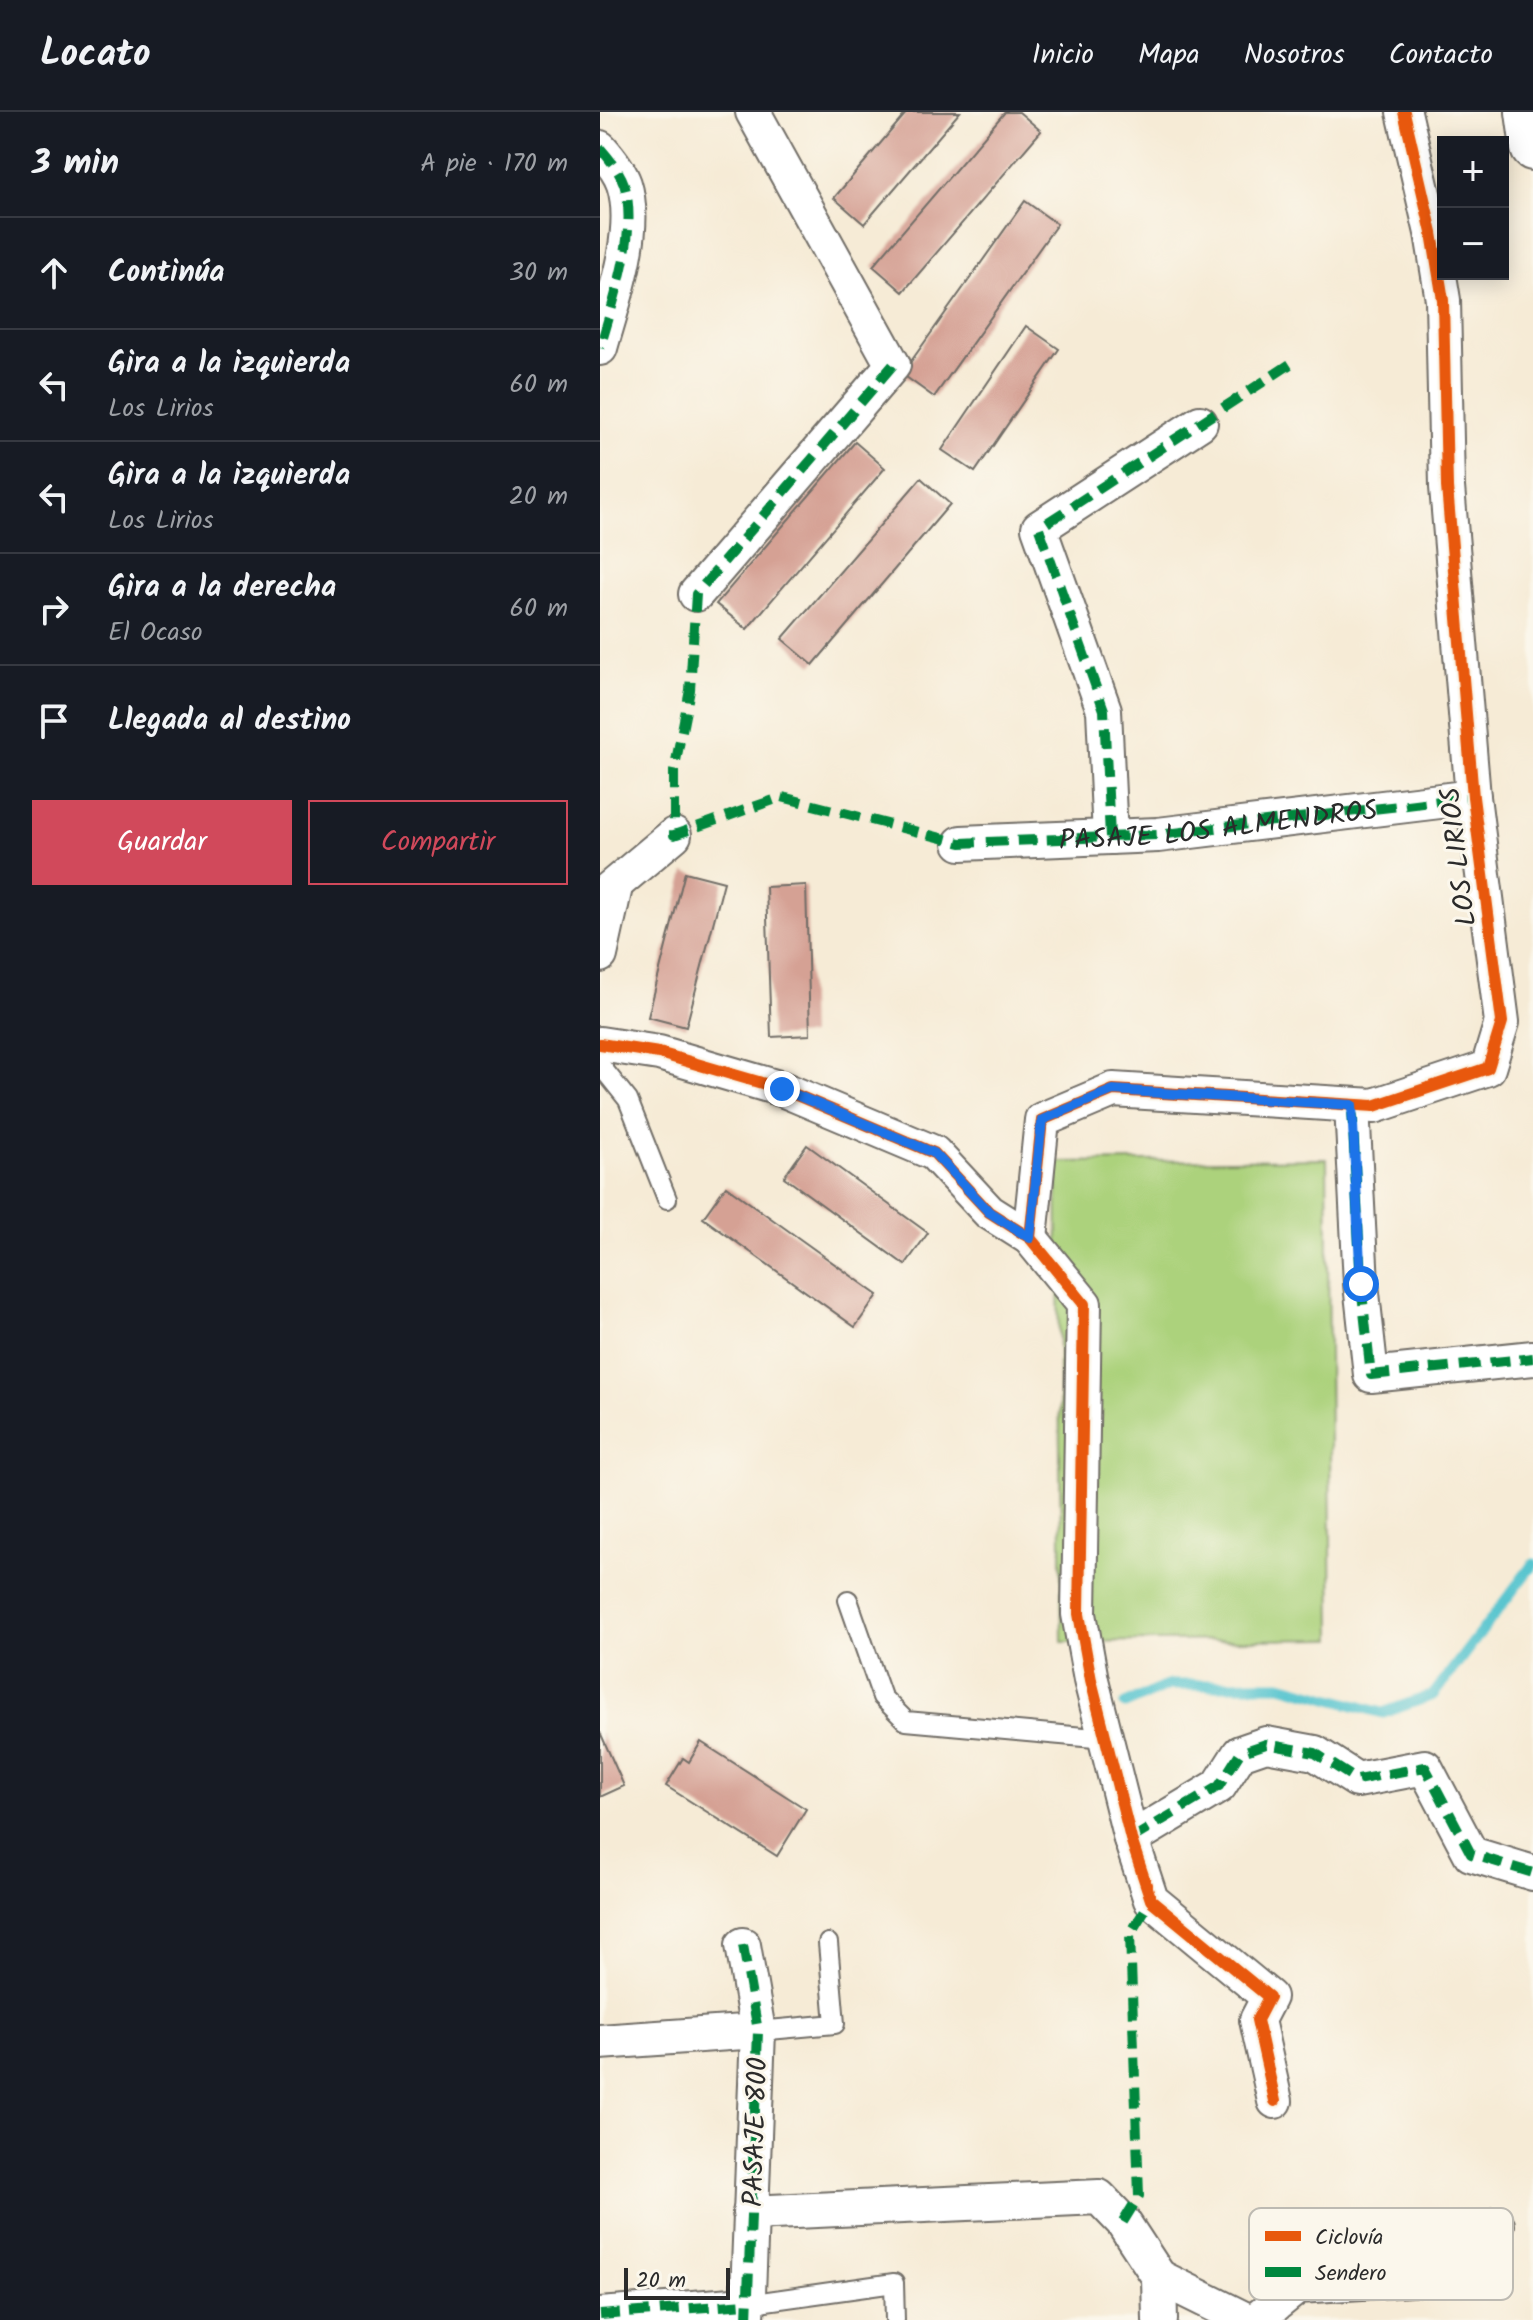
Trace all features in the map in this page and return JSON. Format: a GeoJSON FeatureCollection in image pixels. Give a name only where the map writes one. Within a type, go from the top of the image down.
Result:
{"type":"FeatureCollection","features":[{"type":"Feature","properties":{"kind":"highway"},"geometry":{"type":"LineString","coordinates":[[1528,112],[1533,148]]}},
{"type":"Feature","properties":{"kind":"street"},"geometry":{"type":"LineString","coordinates":[[696,594],[893,365],[753,112]]}},
{"type":"Feature","properties":{"kind":"street","name":"LOS LIRIOS"},"geometry":{"type":"LineString","coordinates":[[1030,1238],[1042,1120],[1113,1090],[1374,1106],[1488,1068],[1502,1022],[1473,797],[1447,487],[1443,300],[1432,233],[1404,112]]}},
{"type":"Feature","properties":{"kind":"street"},"geometry":{"type":"LineString","coordinates":[[600,148],[624,183],[629,230],[600,348]]}},
{"type":"Feature","properties":{"kind":"street"},"geometry":{"type":"LineString","coordinates":[[1110,837],[1104,710],[1039,528],[1200,423]]}},
{"type":"Feature","properties":{"kind":"street","name":"PASAJE LOS ALMENDROS"},"geometry":{"type":"LineString","coordinates":[[961,843],[1158,835],[1473,797]]}},
{"type":"Feature","properties":{"kind":"street"},"geometry":{"type":"LineString","coordinates":[[600,955],[607,892],[674,835]]}},
{"type":"Feature","properties":{"kind":"street"},"geometry":{"type":"LineString","coordinates":[[600,1044],[659,1053],[782,1089],[934,1153],[989,1212],[1030,1238],[1084,1304],[1079,1614],[1091,1680],[1131,1839],[1151,1900],[1269,1997],[1257,2020],[1275,2101]]}},
{"type":"Feature","properties":{"kind":"street"},"geometry":{"type":"LineString","coordinates":[[1352,1105],[1361,1284],[1371,1375],[1533,1358]]}},
{"type":"Feature","properties":{"kind":"street"},"geometry":{"type":"LineString","coordinates":[[1131,1839],[1219,1786],[1240,1753],[1266,1744],[1315,1753],[1357,1780],[1425,1767],[1471,1854],[1533,1873]]}},
{"type":"Feature","properties":{"kind":"street","name":"PASAJE 800"},"geometry":{"type":"LineString","coordinates":[[743,1945],[758,2031],[747,2312]]}},
{"type":"Feature","properties":{"kind":"street"},"geometry":{"type":"LineString","coordinates":[[600,2042],[758,2031]]}},
{"type":"Feature","properties":{"kind":"street"},"geometry":{"type":"LineString","coordinates":[[750,2213],[1099,2197],[1123,2222],[1159,2277],[1246,2320]]}},
{"type":"Feature","properties":{"kind":"street"},"geometry":{"type":"LineString","coordinates":[[1159,2277],[1160,2320]]}},
{"type":"Feature","properties":{"kind":"street"},"geometry":{"type":"LineString","coordinates":[[1256,2320],[1281,2300]]}},
{"type":"Feature","properties":{"kind":"street"},"geometry":{"type":"LineString","coordinates":[[600,2315],[747,2312]]}},
{"type":"Feature","properties":{"kind":"lane"},"geometry":{"type":"LineString","coordinates":[[600,1065],[628,1100],[667,1199]]}},
{"type":"Feature","properties":{"kind":"lane"},"geometry":{"type":"LineString","coordinates":[[848,1600],[882,1697],[906,1721],[1106,1739]]}},
{"type":"Feature","properties":{"kind":"lane"},"geometry":{"type":"LineString","coordinates":[[758,2031],[835,2024],[828,1943]]}},
{"type":"Feature","properties":{"kind":"lane"},"geometry":{"type":"LineString","coordinates":[[747,2312],[894,2283],[895,2320]]}},
{"type":"Feature","properties":{"kind":"green space"},"geometry":{"type":"Polygon","coordinates":[[[1327,1159],[1332,1639],[1062,1642],[1057,1162],[1327,1159]]]}},
{"type":"Feature","properties":{"kind":"building"},"geometry":{"type":"Polygon","coordinates":[[[907,112],[960,112],[864,224],[834,198],[907,112]]]}},
{"type":"Feature","properties":{"kind":"building"},"geometry":{"type":"Polygon","coordinates":[[[1005,112],[1019,112],[1041,131],[903,292],[873,266],[1005,112]]]}},
{"type":"Feature","properties":{"kind":"building"},"geometry":{"type":"Polygon","coordinates":[[[1025,201],[1057,224],[934,397],[902,374],[1025,201]]]}},
{"type":"Feature","properties":{"kind":"building"},"geometry":{"type":"Polygon","coordinates":[[[1026,326],[1059,349],[975,472],[942,450],[1026,326]]]}},
{"type":"Feature","properties":{"kind":"building"},"geometry":{"type":"Polygon","coordinates":[[[855,442],[885,468],[747,629],[716,604],[855,442]]]}},
{"type":"Feature","properties":{"kind":"building"},"geometry":{"type":"Polygon","coordinates":[[[921,478],[950,504],[813,665],[782,639],[921,478]]]}},
{"type":"Feature","properties":{"kind":"building"},"geometry":{"type":"Polygon","coordinates":[[[685,872],[724,882],[686,1027],[648,1017],[685,872]]]}},
{"type":"Feature","properties":{"kind":"building"},"geometry":{"type":"Polygon","coordinates":[[[806,885],[810,1035],[771,1037],[766,887],[806,885]]]}},
{"type":"Feature","properties":{"kind":"building"},"geometry":{"type":"Polygon","coordinates":[[[807,1145],[928,1233],[905,1265],[784,1177],[807,1145]]]}},
{"type":"Feature","properties":{"kind":"building"},"geometry":{"type":"Polygon","coordinates":[[[726,1186],[878,1295],[855,1327],[703,1218],[726,1186]]]}},
{"type":"Feature","properties":{"kind":"building"},"geometry":{"type":"Polygon","coordinates":[[[600,1732],[624,1786],[600,1797],[600,1732]]]}},
{"type":"Feature","properties":{"kind":"building"},"geometry":{"type":"Polygon","coordinates":[[[701,1742],[806,1809],[777,1856],[666,1786],[683,1758],[689,1762],[701,1742]]]}},
{"type":"Feature","properties":{"kind":"waterway"},"geometry":{"type":"LineString","coordinates":[[1125,1704],[1169,1685],[1281,1685],[1383,1713],[1433,1695],[1533,1564]]}},
{"type":"Feature","properties":{"kind":"marked path"},"geometry":{"type":"LineString","coordinates":[[600,148],[617,170],[628,203],[622,266],[600,348]]}},
{"type":"Feature","properties":{"kind":"marked path"},"geometry":{"type":"LineString","coordinates":[[1110,837],[1104,710],[1039,528],[1295,361]]}},
{"type":"Feature","properties":{"kind":"marked path"},"geometry":{"type":"LineString","coordinates":[[893,365],[696,594],[690,690],[674,771],[674,835],[782,797],[961,843],[1158,835],[1473,797]]}},
{"type":"Feature","properties":{"kind":"marked path"},"geometry":{"type":"LineString","coordinates":[[1352,1105],[1361,1284],[1371,1375],[1533,1358]]}},
{"type":"Feature","properties":{"kind":"marked path"},"geometry":{"type":"LineString","coordinates":[[1131,1839],[1219,1786],[1240,1753],[1266,1744],[1315,1753],[1357,1780],[1425,1767],[1471,1854],[1533,1873]]}},
{"type":"Feature","properties":{"kind":"marked path"},"geometry":{"type":"LineString","coordinates":[[1123,2222],[1139,2196],[1130,1934],[1151,1900]]}},
{"type":"Feature","properties":{"kind":"marked path"},"geometry":{"type":"LineString","coordinates":[[743,1945],[758,2031],[747,2320]]}},
{"type":"Feature","properties":{"kind":"marked path"},"geometry":{"type":"LineString","coordinates":[[600,2315],[746,2304]]}},
{"type":"Feature","properties":{"kind":"cycle path"},"geometry":{"type":"LineString","coordinates":[[1030,1238],[1042,1120],[1113,1090],[1374,1106],[1488,1068],[1502,1022],[1473,797],[1447,487],[1443,300],[1432,233],[1404,112]]}},
{"type":"Feature","properties":{"kind":"cycle path"},"geometry":{"type":"LineString","coordinates":[[600,1044],[659,1053],[782,1089],[934,1153],[989,1212],[1030,1238],[1084,1304],[1079,1614],[1091,1680],[1131,1839],[1151,1900],[1269,1997],[1257,2020],[1275,2101]]}},
{"type":"Feature","properties":{"kind":"route"},"geometry":{"type":"LineString","coordinates":[[782,1089],[934,1153],[989,1212],[1030,1238],[1042,1120],[1113,1090],[1352,1105],[1361,1284]]}}]}
